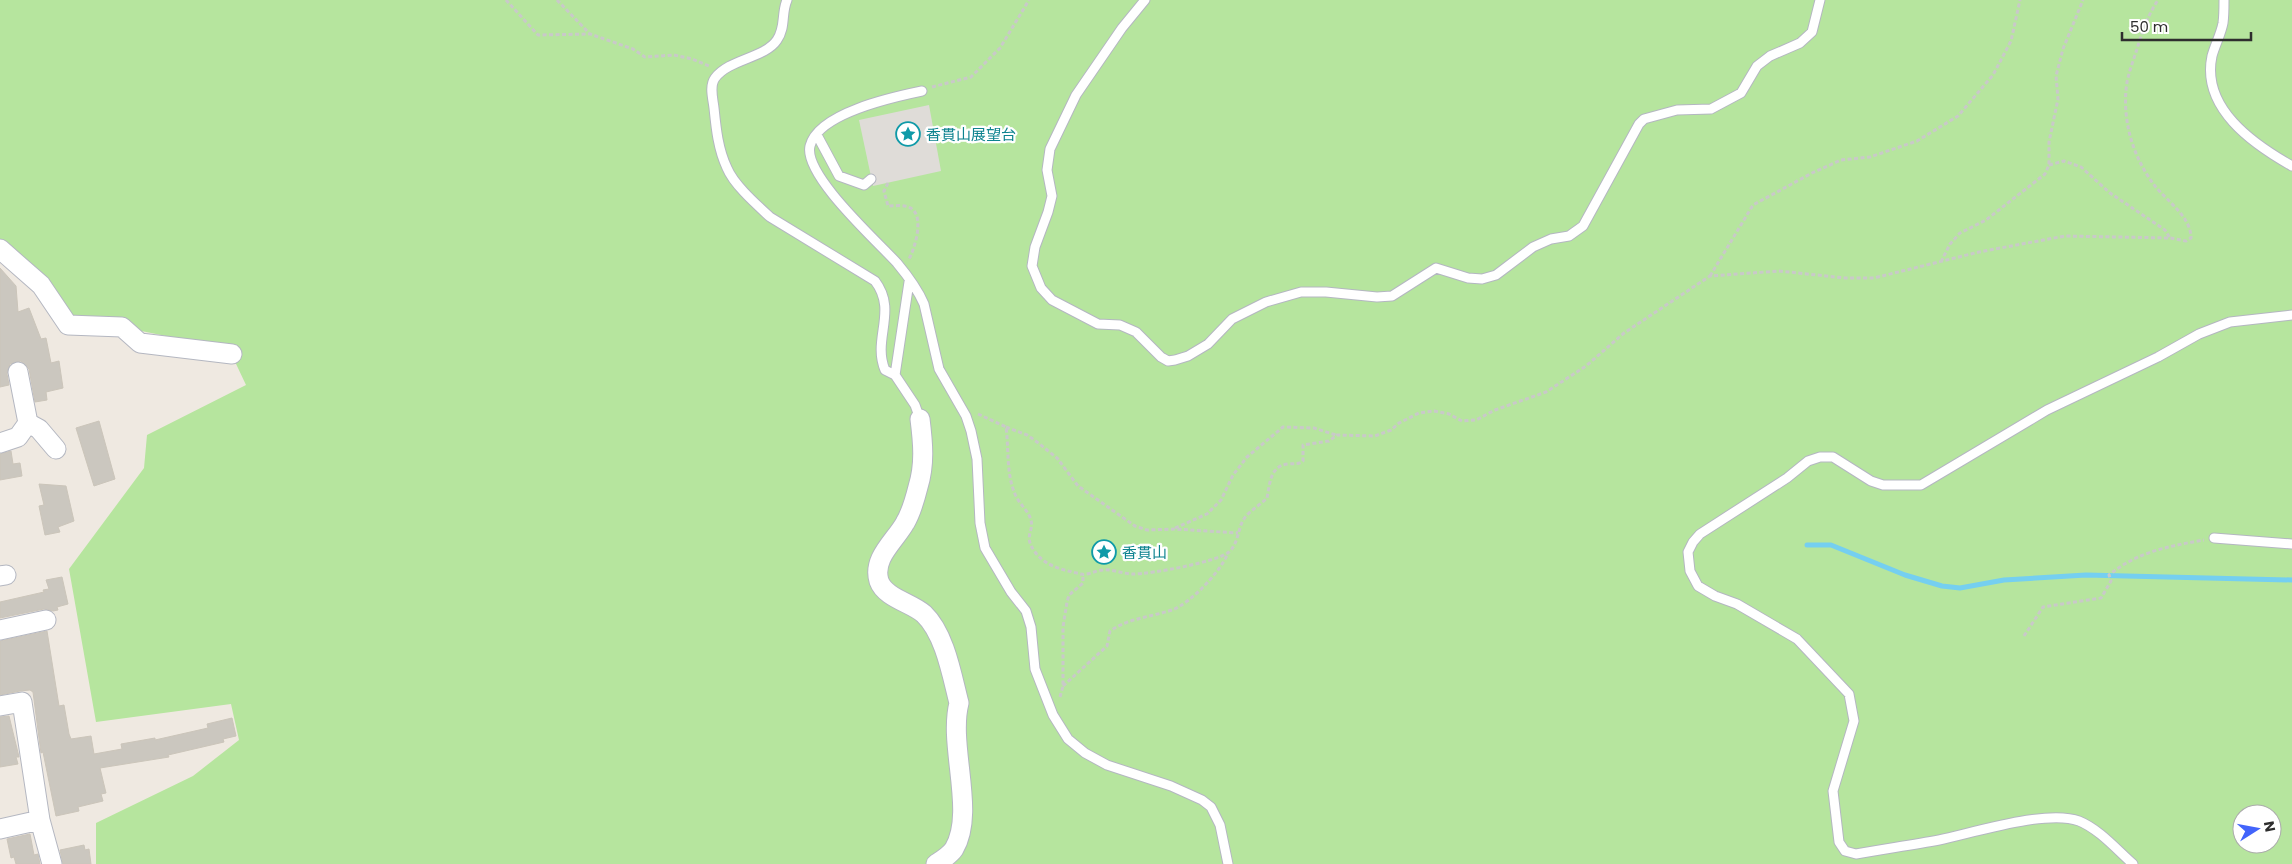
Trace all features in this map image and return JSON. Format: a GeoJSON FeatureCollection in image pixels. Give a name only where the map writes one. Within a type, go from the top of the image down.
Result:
{"type":"FeatureCollection","features":[{"type":"Feature","properties":{"kind":"street"},"geometry":{"type":"LineString","coordinates":[[0,249],[41,285],[68,325],[122,327],[140,343],[232,354]]}},
{"type":"Feature","properties":{"kind":"street"},"geometry":{"type":"LineString","coordinates":[[0,443],[18,438],[28,423],[18,372]]}},
{"type":"Feature","properties":{"kind":"street"},"geometry":{"type":"LineString","coordinates":[[920,419],[924,464],[918,489],[905,523],[881,556],[878,573],[879,581],[886,591],[924,614],[936,629],[959,703],[956,714],[956,744],[962,815],[954,850],[936,864]]}},
{"type":"Feature","properties":{"kind":"street"},"geometry":{"type":"LineString","coordinates":[[28,423],[39,429],[56,449]]}},
{"type":"Feature","properties":{"kind":"street"},"geometry":{"type":"LineString","coordinates":[[0,630],[46,620]]}},
{"type":"Feature","properties":{"kind":"street"},"geometry":{"type":"LineString","coordinates":[[0,706],[22,702],[40,820],[52,864]]}},
{"type":"Feature","properties":{"kind":"street"},"geometry":{"type":"LineString","coordinates":[[0,829],[40,820]]}},
{"type":"Feature","properties":{"kind":"lane"},"geometry":{"type":"LineString","coordinates":[[787,0],[784,7],[784,24],[775,43],[721,71],[714,80],[712,93],[720,148],[727,170],[755,204],[770,217],[875,281],[882,290],[886,303],[886,319],[882,337],[882,362],[885,370],[895,375],[915,405],[920,419]]}},
{"type":"Feature","properties":{"kind":"lane"},"geometry":{"type":"LineString","coordinates":[[1145,0],[1122,28],[1076,95],[1050,149],[1047,170],[1052,196],[1032,266],[1041,288],[1052,300],[1098,324],[1120,325],[1136,332],[1161,357],[1168,361],[1188,356],[1208,344],[1232,320],[1266,302],[1302,292],[1326,292],[1378,297],[1392,296],[1436,268],[1468,278],[1482,279],[1496,275],[1534,247],[1551,239],[1569,236],[1583,226],[1639,124],[1644,119],[1677,110],[1711,108],[1741,93],[1757,66],[1770,56],[1800,43],[1812,32],[1820,0]]}},
{"type":"Feature","properties":{"kind":"lane"},"geometry":{"type":"LineString","coordinates":[[2224,0],[2223,24],[2212,57],[2212,78],[2219,103],[2232,121],[2264,150],[2292,166]]}},
{"type":"Feature","properties":{"kind":"lane"},"geometry":{"type":"LineString","coordinates":[[922,91],[885,98],[828,124],[816,135],[810,147],[818,173],[850,214],[898,264],[909,282],[920,294],[940,369],[966,416],[977,459],[980,523],[985,548],[1011,592],[1026,611],[1031,627],[1035,669],[1053,715],[1068,738],[1086,753],[1107,765],[1171,786],[1202,800],[1211,807],[1220,825],[1228,864]]}},
{"type":"Feature","properties":{"kind":"lane"},"geometry":{"type":"LineString","coordinates":[[816,135],[839,176],[864,185],[871,179]]}},
{"type":"Feature","properties":{"kind":"lane"},"geometry":{"type":"LineString","coordinates":[[895,375],[909,282]]}},
{"type":"Feature","properties":{"kind":"lane"},"geometry":{"type":"LineString","coordinates":[[2133,864],[2088,826],[2077,821],[2060,818],[1988,827],[1941,839],[1856,854],[1845,851],[1839,842],[1832,791],[1854,721],[1849,694],[1797,639],[1736,604],[1715,596],[1698,586],[1690,571],[1688,552],[1692,542],[1700,534],[1788,478],[1808,461],[1820,456],[1833,457],[1877,483],[1898,486],[1921,485],[2047,410],[2158,357],[2199,334],[2230,322],[2292,315]]}},
{"type":"Feature","properties":{"kind":"lane"},"geometry":{"type":"LineString","coordinates":[[2214,538],[2292,544]]}},
{"type":"Feature","properties":{"kind":"path"},"geometry":{"type":"LineString","coordinates":[[506,0],[538,35],[590,34],[633,49],[645,56],[674,55],[692,59],[721,71]]}},
{"type":"Feature","properties":{"kind":"path"},"geometry":{"type":"LineString","coordinates":[[557,0],[590,34]]}},
{"type":"Feature","properties":{"kind":"path"},"geometry":{"type":"LineString","coordinates":[[922,91],[971,77],[1000,48],[1029,0]]}},
{"type":"Feature","properties":{"kind":"path"},"geometry":{"type":"LineString","coordinates":[[1175,529],[1207,514],[1221,500],[1233,475],[1247,457],[1283,427],[1314,428],[1337,435],[1375,436],[1391,430],[1399,423],[1418,413],[1434,411],[1448,414],[1462,421],[1476,420],[1495,410],[1546,392],[1586,366],[1624,333],[1710,276],[1754,206],[1812,173],[1841,160],[1870,157],[1918,141],[1958,116],[1993,75],[2011,41],[2020,0]]}},
{"type":"Feature","properties":{"kind":"path"},"geometry":{"type":"LineString","coordinates":[[1941,262],[1950,244],[1960,233],[1986,220],[2045,174],[2049,165],[2049,142],[2058,99],[2056,76],[2063,49],[2083,0]]}},
{"type":"Feature","properties":{"kind":"path"},"geometry":{"type":"LineString","coordinates":[[1710,276],[1779,271],[1845,278],[1874,278],[1978,252],[2065,236],[2170,238],[2186,241],[2191,238],[2191,230],[2179,212],[2142,168],[2130,137],[2126,113],[2126,88],[2133,62],[2142,32],[2158,0]]}},
{"type":"Feature","properties":{"kind":"path"},"geometry":{"type":"LineString","coordinates":[[2049,165],[2064,161],[2081,167],[2110,193],[2165,230],[2170,238]]}},
{"type":"Feature","properties":{"kind":"path"},"geometry":{"type":"LineString","coordinates":[[888,183],[884,191],[888,206],[903,206],[912,209],[917,222],[916,245],[909,259],[898,264]]}},
{"type":"Feature","properties":{"kind":"path"},"geometry":{"type":"LineString","coordinates":[[966,416],[973,413],[981,415],[1026,435],[1037,442],[1057,458],[1078,486],[1136,526],[1147,530],[1175,529],[1238,533]]}},
{"type":"Feature","properties":{"kind":"path"},"geometry":{"type":"LineString","coordinates":[[1006,427],[1009,472],[1015,495],[1028,513],[1032,523],[1028,535],[1030,543],[1035,553],[1053,568],[1072,570],[1083,575],[1103,570],[1132,574],[1155,572],[1228,553]]}},
{"type":"Feature","properties":{"kind":"path"},"geometry":{"type":"LineString","coordinates":[[1064,686],[1107,646],[1110,631],[1130,621],[1173,610],[1185,602],[1223,564],[1228,553],[1236,544],[1238,533],[1246,515],[1267,498],[1271,476],[1277,467],[1303,462],[1303,445],[1329,441],[1337,435]]}},
{"type":"Feature","properties":{"kind":"path"},"geometry":{"type":"LineString","coordinates":[[2024,636],[2043,607],[2101,598],[2112,581],[2110,575],[2126,562],[2172,545],[2214,538]]}},
{"type":"Feature","properties":{"kind":"path"},"geometry":{"type":"LineString","coordinates":[[1053,715],[1064,686],[1063,627],[1067,602],[1069,595],[1083,583],[1083,575]]}},
{"type":"Feature","properties":{"kind":"green space"},"geometry":{"type":"Polygon","coordinates":[[[0,0],[2292,0],[2292,864],[96,864],[96,823],[193,776],[239,740],[231,704],[96,722],[69,569],[144,468],[147,435],[246,385],[229,349],[63,317],[0,250],[0,0]]]}},
{"type":"Feature","properties":{"kind":"shaded area"},"geometry":{"type":"Polygon","coordinates":[[[929,105],[941,171],[873,186],[859,120],[929,105]]]}},
{"type":"Feature","properties":{"kind":"building"},"geometry":{"type":"Polygon","coordinates":[[[0,268],[16,286],[18,312],[29,308],[41,339],[46,338],[51,363],[59,361],[63,388],[46,392],[47,400],[35,402],[29,369],[21,361],[10,364],[7,374],[9,385],[0,387],[0,268]]]}},
{"type":"Feature","properties":{"kind":"building"},"geometry":{"type":"Polygon","coordinates":[[[99,421],[115,479],[94,486],[76,428],[99,421]]]}},
{"type":"Feature","properties":{"kind":"building"},"geometry":{"type":"Polygon","coordinates":[[[11,451],[13,464],[20,463],[22,476],[0,480],[0,454],[11,451]]]}},
{"type":"Feature","properties":{"kind":"building"},"geometry":{"type":"Polygon","coordinates":[[[39,484],[66,486],[74,521],[58,527],[60,532],[45,535],[39,506],[44,505],[39,484]]]}},
{"type":"Feature","properties":{"kind":"building"},"geometry":{"type":"Polygon","coordinates":[[[62,577],[68,604],[57,607],[58,610],[44,609],[0,618],[0,602],[44,592],[43,590],[49,589],[46,580],[62,577]]]}},
{"type":"Feature","properties":{"kind":"building"},"geometry":{"type":"Polygon","coordinates":[[[47,631],[59,706],[64,705],[69,734],[71,739],[91,736],[94,754],[122,749],[121,744],[155,738],[155,740],[208,728],[207,724],[232,718],[236,736],[223,739],[224,742],[168,755],[169,757],[100,768],[106,793],[101,794],[103,801],[78,807],[79,811],[56,816],[43,752],[41,753],[33,692],[30,690],[0,695],[0,641],[47,631]]]}},
{"type":"Feature","properties":{"kind":"building"},"geometry":{"type":"Polygon","coordinates":[[[9,716],[19,757],[16,757],[18,764],[0,767],[0,717],[9,716]]]}},
{"type":"Feature","properties":{"kind":"building"},"geometry":{"type":"Polygon","coordinates":[[[30,834],[34,855],[38,854],[40,864],[16,864],[14,857],[11,858],[7,839],[30,834]]]}},
{"type":"Feature","properties":{"kind":"building"},"geometry":{"type":"Polygon","coordinates":[[[84,845],[85,850],[89,849],[91,864],[63,864],[60,850],[84,845]]]}},
{"type":"Feature","properties":{"kind":"waterway"},"geometry":{"type":"LineString","coordinates":[[1807,545],[1831,545],[1905,575],[1942,586],[1960,588],[2004,580],[2086,575],[2292,580]]}},
{"type":"Feature","properties":{"kind":"place","name":"香貫山展望台"},"geometry":{"type":"Point","coordinates":[908,134]}},
{"type":"Feature","properties":{"kind":"place","name":"香貫山"},"geometry":{"type":"Point","coordinates":[1104,552]}}]}
